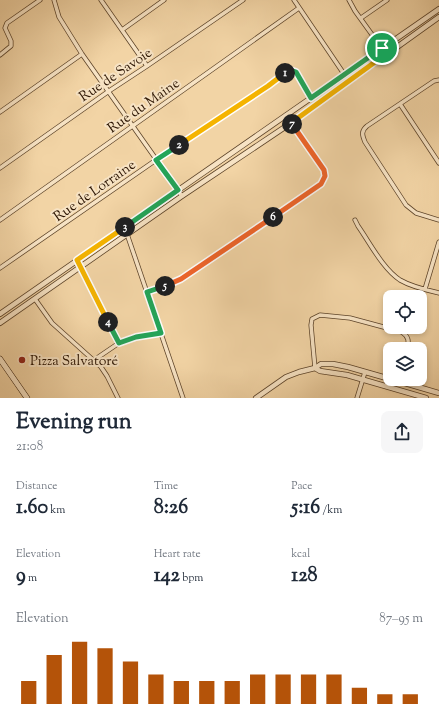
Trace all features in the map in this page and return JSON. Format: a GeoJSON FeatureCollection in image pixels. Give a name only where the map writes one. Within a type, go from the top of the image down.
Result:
{"type":"FeatureCollection","features":[{"type":"Feature","properties":{"kind":"main road"},"geometry":{"type":"LineString","coordinates":[[0,359],[27,398]]}},
{"type":"Feature","properties":{"kind":"street"},"geometry":{"type":"LineString","coordinates":[[0,55],[11,46],[11,41],[5,28],[7,22],[40,0]]}},
{"type":"Feature","properties":{"kind":"street"},"geometry":{"type":"LineString","coordinates":[[54,0],[59,17],[82,54],[182,196]]}},
{"type":"Feature","properties":{"kind":"street"},"geometry":{"type":"LineString","coordinates":[[100,0],[147,66]]}},
{"type":"Feature","properties":{"kind":"street"},"geometry":{"type":"LineString","coordinates":[[122,30],[164,0]]}},
{"type":"Feature","properties":{"kind":"street"},"geometry":{"type":"LineString","coordinates":[[294,0],[344,74]]}},
{"type":"Feature","properties":{"kind":"street"},"geometry":{"type":"LineString","coordinates":[[349,0],[386,54]]}},
{"type":"Feature","properties":{"kind":"street"},"geometry":{"type":"LineString","coordinates":[[361,18],[386,0]]}},
{"type":"Feature","properties":{"kind":"street","name":"Rue de Savoie"},"geometry":{"type":"LineString","coordinates":[[0,168],[240,1]]}},
{"type":"Feature","properties":{"kind":"street","name":"Rue du Maine"},"geometry":{"type":"LineString","coordinates":[[0,220],[299,8]]}},
{"type":"Feature","properties":{"kind":"street"},"geometry":{"type":"LineString","coordinates":[[0,314],[439,9]]}},
{"type":"Feature","properties":{"kind":"street"},"geometry":{"type":"LineString","coordinates":[[0,323],[182,196],[291,123],[439,17]]}},
{"type":"Feature","properties":{"kind":"street"},"geometry":{"type":"LineString","coordinates":[[0,112],[82,54]]}},
{"type":"Feature","properties":{"kind":"street","name":"Rue de Lorraine"},"geometry":{"type":"LineString","coordinates":[[0,268],[156,160],[290,70],[296,72],[311,98]]}},
{"type":"Feature","properties":{"kind":"street"},"geometry":{"type":"LineString","coordinates":[[439,80],[434,81],[363,129],[362,137],[410,209],[416,213],[439,220]]}},
{"type":"Feature","properties":{"kind":"street"},"geometry":{"type":"LineString","coordinates":[[400,104],[439,163]]}},
{"type":"Feature","properties":{"kind":"street"},"geometry":{"type":"LineString","coordinates":[[147,292],[169,285],[181,279],[321,184],[325,176],[324,170],[286,115]]}},
{"type":"Feature","properties":{"kind":"street"},"geometry":{"type":"LineString","coordinates":[[355,220],[370,244],[394,275],[408,284],[439,293]]}},
{"type":"Feature","properties":{"kind":"street"},"geometry":{"type":"LineString","coordinates":[[127,234],[183,398]]}},
{"type":"Feature","properties":{"kind":"street"},"geometry":{"type":"LineString","coordinates":[[425,289],[439,242]]}},
{"type":"Feature","properties":{"kind":"street"},"geometry":{"type":"LineString","coordinates":[[77,260],[119,343]]}},
{"type":"Feature","properties":{"kind":"street"},"geometry":{"type":"LineString","coordinates":[[35,299],[52,323],[101,367],[118,398]]}},
{"type":"Feature","properties":{"kind":"street"},"geometry":{"type":"LineString","coordinates":[[315,368],[311,325],[312,319],[320,315],[350,318],[402,332],[408,338],[409,342]]}},
{"type":"Feature","properties":{"kind":"street"},"geometry":{"type":"LineString","coordinates":[[94,360],[119,343],[136,337],[161,333]]}},
{"type":"Feature","properties":{"kind":"street"},"geometry":{"type":"LineString","coordinates":[[256,398],[286,377],[315,368],[321,364],[333,364],[348,367],[383,377]]}},
{"type":"Feature","properties":{"kind":"street"},"geometry":{"type":"LineString","coordinates":[[315,368],[320,371],[347,375],[426,398]]}},
{"type":"Feature","properties":{"kind":"street"},"geometry":{"type":"LineString","coordinates":[[357,398],[365,372]]}},
{"type":"Feature","properties":{"kind":"street"},"geometry":{"type":"LineString","coordinates":[[417,386],[439,393]]}},
{"type":"Feature","properties":{"kind":"place","name":"Pizza Salvatoré"},"geometry":{"type":"Point","coordinates":[22,360]}},
{"type":"Feature","properties":{"kind":"route"},"geometry":{"type":"LineString","coordinates":[[382,48],[386,54],[291,123],[324,170],[325,176],[321,184],[181,279],[169,285],[147,292],[161,333],[136,337],[119,343],[77,260],[178,190],[156,160],[290,70],[296,72],[311,98],[382,48]]}}]}
